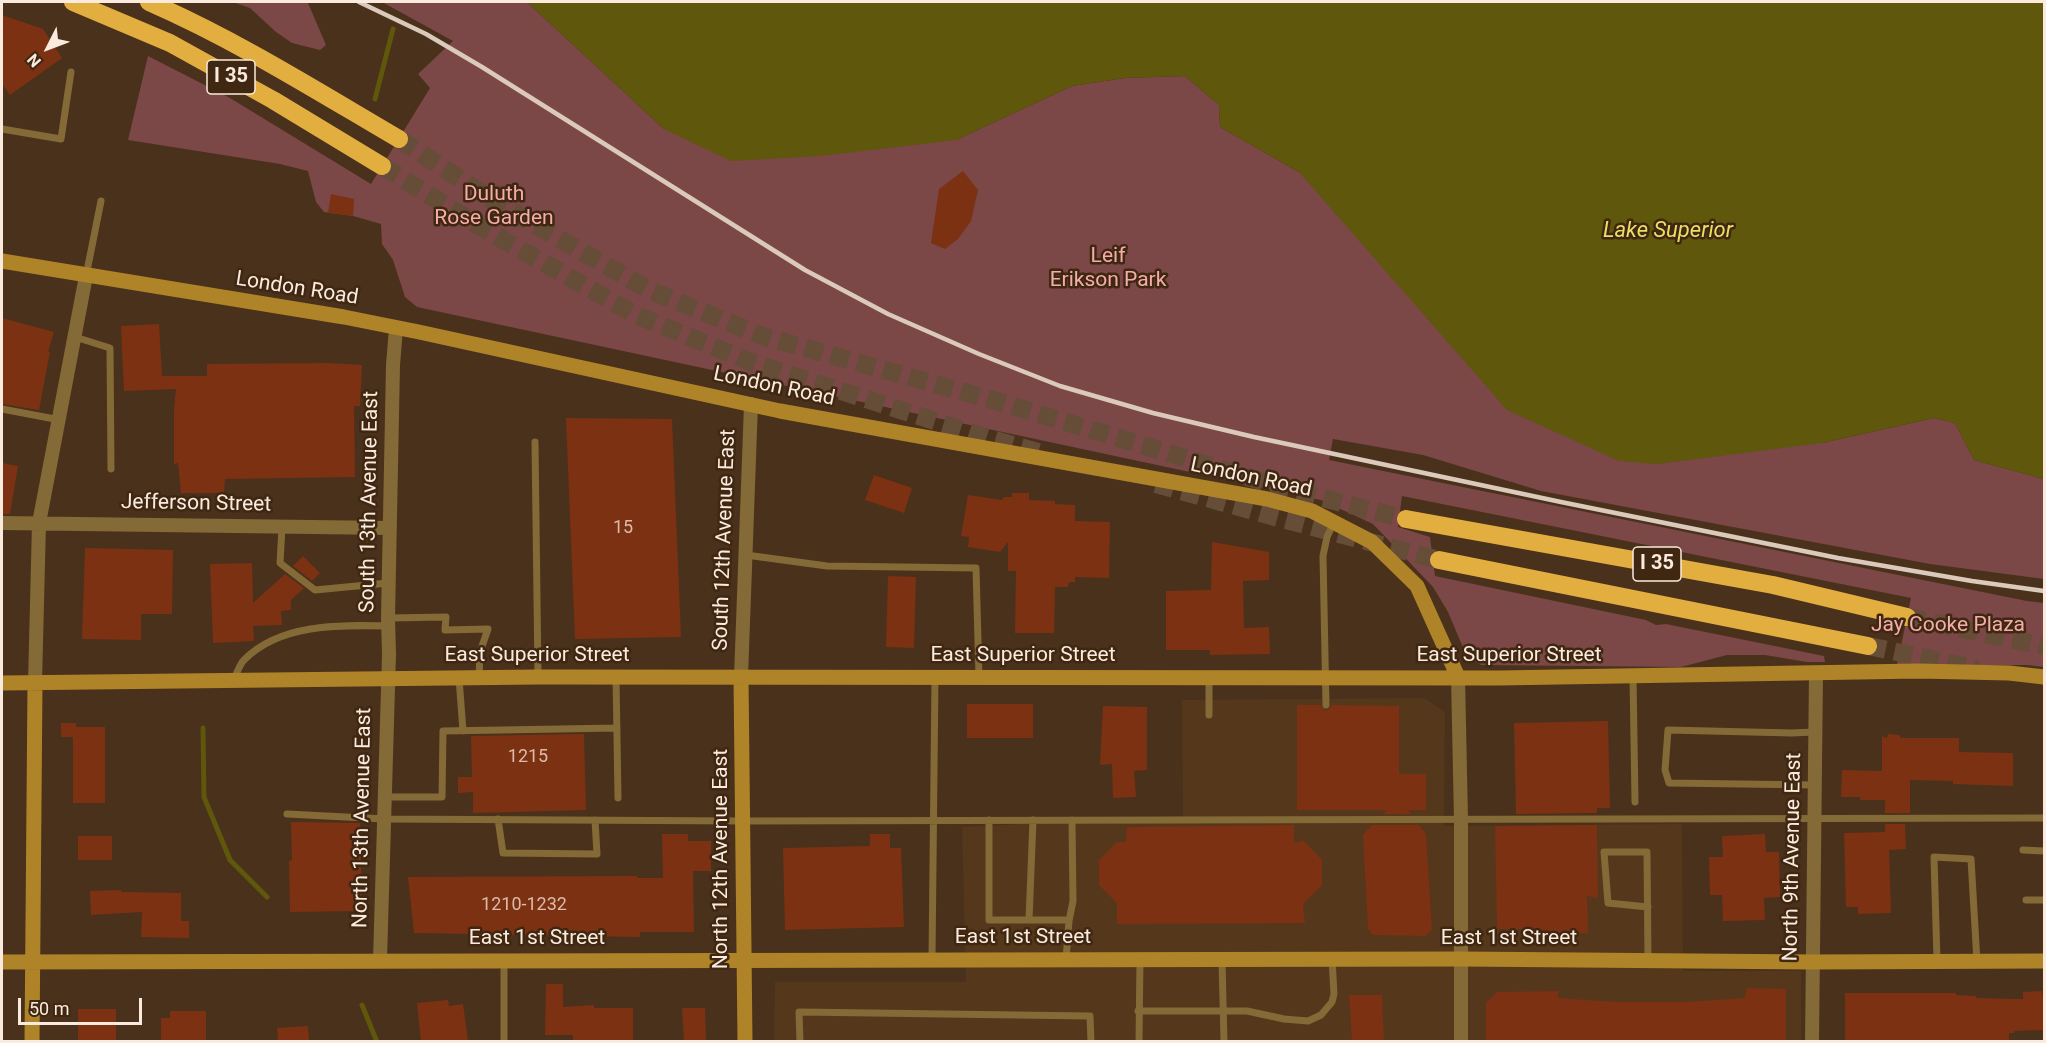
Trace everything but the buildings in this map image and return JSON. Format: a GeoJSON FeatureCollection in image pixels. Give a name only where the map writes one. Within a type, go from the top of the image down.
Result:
{"type":"FeatureCollection","features":[{"type":"Feature","properties":{"kind":"highway","name":"I 35"},"geometry":{"type":"LineString","coordinates":[[73,2],[170,43],[273,100],[382,166]]}},
{"type":"Feature","properties":{"kind":"highway","name":"I 35"},"geometry":{"type":"LineString","coordinates":[[149,2],[185,18],[284,72],[399,139]]}},
{"type":"Feature","properties":{"kind":"highway","name":"I 35"},"geometry":{"type":"LineString","coordinates":[[1406,519],[1773,585],[1907,617]]}},
{"type":"Feature","properties":{"kind":"highway","name":"I 35"},"geometry":{"type":"LineString","coordinates":[[1439,560],[1868,646]]}},
{"type":"Feature","properties":{"kind":"street","name":"London Road"},"geometry":{"type":"LineString","coordinates":[[2,261],[344,317],[751,404],[1267,499],[1312,511],[1372,542],[1417,586],[1458,677]]}},
{"type":"Feature","properties":{"kind":"street"},"geometry":{"type":"LineString","coordinates":[[32,1041],[35,683],[39,523],[86,276]]}},
{"type":"Feature","properties":{"kind":"street","name":"South 13th Avenue East"},"geometry":{"type":"LineString","coordinates":[[387,678],[389,528],[396,327]]}},
{"type":"Feature","properties":{"kind":"street","name":"South 12th Avenue East"},"geometry":{"type":"LineString","coordinates":[[741,677],[751,404]]}},
{"type":"Feature","properties":{"kind":"street","name":"Jefferson Street"},"geometry":{"type":"LineString","coordinates":[[2,523],[389,528]]}},
{"type":"Feature","properties":{"kind":"street","name":"East Superior Street"},"geometry":{"type":"LineString","coordinates":[[2,683],[538,677],[1499,678],[1919,671],[2009,673],[2044,677]]}},
{"type":"Feature","properties":{"kind":"street","name":"North 9th Avenue East"},"geometry":{"type":"LineString","coordinates":[[1812,1041],[1816,673]]}},
{"type":"Feature","properties":{"kind":"street","name":"North 12th Avenue East"},"geometry":{"type":"LineString","coordinates":[[741,677],[745,1041]]}},
{"type":"Feature","properties":{"kind":"street"},"geometry":{"type":"LineString","coordinates":[[1458,677],[1461,820],[1461,1041]]}},
{"type":"Feature","properties":{"kind":"street","name":"North 13th Avenue East"},"geometry":{"type":"LineString","coordinates":[[380,960],[387,678]]}},
{"type":"Feature","properties":{"kind":"street","name":"East 1st Street"},"geometry":{"type":"LineString","coordinates":[[2,962],[743,959],[2044,961]]}},
{"type":"Feature","properties":{"kind":"lane"},"geometry":{"type":"LineString","coordinates":[[2,129],[61,139],[71,72]]}},
{"type":"Feature","properties":{"kind":"lane"},"geometry":{"type":"LineString","coordinates":[[86,276],[101,201]]}},
{"type":"Feature","properties":{"kind":"lane"},"geometry":{"type":"LineString","coordinates":[[75,337],[110,348],[111,469]]}},
{"type":"Feature","properties":{"kind":"lane"},"geometry":{"type":"LineString","coordinates":[[2,409],[60,420]]}},
{"type":"Feature","properties":{"kind":"lane"},"geometry":{"type":"LineString","coordinates":[[535,442],[538,677]]}},
{"type":"Feature","properties":{"kind":"lane"},"geometry":{"type":"LineString","coordinates":[[1326,705],[1323,556],[1327,537],[1334,522]]}},
{"type":"Feature","properties":{"kind":"lane"},"geometry":{"type":"LineString","coordinates":[[282,527],[280,563],[315,590],[388,583]]}},
{"type":"Feature","properties":{"kind":"lane"},"geometry":{"type":"LineString","coordinates":[[746,555],[827,566],[976,568],[979,677]]}},
{"type":"Feature","properties":{"kind":"lane"},"geometry":{"type":"LineString","coordinates":[[233,680],[243,661],[270,640],[297,631],[446,617],[445,630],[488,629],[480,652],[479,678]]}},
{"type":"Feature","properties":{"kind":"lane"},"geometry":{"type":"LineString","coordinates":[[1633,676],[1635,802]]}},
{"type":"Feature","properties":{"kind":"lane"},"geometry":{"type":"LineString","coordinates":[[616,677],[618,798]]}},
{"type":"Feature","properties":{"kind":"lane"},"geometry":{"type":"LineString","coordinates":[[932,959],[935,677]]}},
{"type":"Feature","properties":{"kind":"lane"},"geometry":{"type":"LineString","coordinates":[[1209,677],[1209,715]]}},
{"type":"Feature","properties":{"kind":"lane"},"geometry":{"type":"LineString","coordinates":[[459,678],[463,731]]}},
{"type":"Feature","properties":{"kind":"lane"},"geometry":{"type":"LineString","coordinates":[[385,797],[442,797],[443,731],[616,728]]}},
{"type":"Feature","properties":{"kind":"lane"},"geometry":{"type":"LineString","coordinates":[[1814,785],[1669,783],[1665,770],[1668,730],[1815,732]]}},
{"type":"Feature","properties":{"kind":"lane"},"geometry":{"type":"LineString","coordinates":[[287,814],[385,819],[595,820],[2044,818]]}},
{"type":"Feature","properties":{"kind":"lane"},"geometry":{"type":"LineString","coordinates":[[498,819],[503,853],[597,854],[595,820]]}},
{"type":"Feature","properties":{"kind":"lane"},"geometry":{"type":"LineString","coordinates":[[989,820],[989,920],[1069,920]]}},
{"type":"Feature","properties":{"kind":"lane"},"geometry":{"type":"LineString","coordinates":[[1029,920],[1033,820]]}},
{"type":"Feature","properties":{"kind":"lane"},"geometry":{"type":"LineString","coordinates":[[1066,959],[1073,901],[1072,820]]}},
{"type":"Feature","properties":{"kind":"lane"},"geometry":{"type":"LineString","coordinates":[[2023,850],[2044,851]]}},
{"type":"Feature","properties":{"kind":"lane"},"geometry":{"type":"LineString","coordinates":[[1648,907],[1608,903],[1604,852],[1647,852],[1648,907],[1648,961]]}},
{"type":"Feature","properties":{"kind":"lane"},"geometry":{"type":"LineString","coordinates":[[1937,962],[1934,857],[1971,859],[1977,962]]}},
{"type":"Feature","properties":{"kind":"lane"},"geometry":{"type":"LineString","coordinates":[[2026,900],[2044,900]]}},
{"type":"Feature","properties":{"kind":"lane"},"geometry":{"type":"LineString","coordinates":[[1139,1041],[1140,959]]}},
{"type":"Feature","properties":{"kind":"lane"},"geometry":{"type":"LineString","coordinates":[[1222,959],[1224,1041]]}},
{"type":"Feature","properties":{"kind":"lane"},"geometry":{"type":"LineString","coordinates":[[1138,1011],[1247,1011],[1284,1019],[1308,1021],[1321,1015],[1328,1008],[1334,994],[1332,959]]}},
{"type":"Feature","properties":{"kind":"lane"},"geometry":{"type":"LineString","coordinates":[[504,960],[504,1041]]}},
{"type":"Feature","properties":{"kind":"lane"},"geometry":{"type":"LineString","coordinates":[[800,1041],[800,1012],[1090,1016],[1091,1041]]}},
{"type":"Feature","properties":{"kind":"shaded area"},"geometry":{"type":"Polygon","coordinates":[[[1424,698],[1445,712],[1444,826],[1682,824],[1683,971],[1801,971],[1801,1041],[774,1042],[775,982],[966,982],[962,827],[1183,816],[1182,700],[1424,698]]]}},
{"type":"Feature","properties":{"kind":"green space"},"geometry":{"type":"Polygon","coordinates":[[[233,2],[308,3],[326,45],[320,50],[292,43],[250,8],[233,2]]]}},
{"type":"Feature","properties":{"kind":"green space","name":"Leif Erikson Park"},"geometry":{"type":"Polygon","coordinates":[[[382,2],[527,2],[664,129],[956,140],[1072,86],[1125,78],[1185,76],[1219,105],[1220,127],[1299,172],[1822,443],[1934,418],[1955,423],[1974,460],[2044,479],[2044,579],[1930,564],[1541,491],[1423,455],[1333,439],[1329,460],[2044,603],[2044,667],[1897,665],[1911,598],[1402,496],[1398,527],[1430,537],[1435,576],[1646,620],[1656,625],[1666,624],[1824,656],[1825,662],[1807,662],[1765,655],[1727,655],[1681,667],[1481,665],[1472,660],[1464,650],[1448,612],[1433,587],[1373,524],[1321,500],[417,307],[405,297],[393,260],[382,244],[381,224],[353,216],[324,212],[316,202],[308,171],[280,164],[128,140],[148,56],[230,98],[371,184],[430,88],[418,74],[453,41],[382,2]]]}},
{"type":"Feature","properties":{"kind":"water","name":"Lake Superior"},"geometry":{"type":"Polygon","coordinates":[[[527,2],[2044,2],[2044,479],[1974,460],[1955,423],[1934,418],[1822,443],[1657,464],[1619,461],[1507,410],[1299,172],[1220,127],[1219,105],[1185,76],[1125,78],[1072,86],[956,140],[820,156],[731,161],[664,129],[527,2]]]}},
{"type":"Feature","properties":{"kind":"waterway"},"geometry":{"type":"LineString","coordinates":[[375,99],[393,29]]}},
{"type":"Feature","properties":{"kind":"waterway"},"geometry":{"type":"LineString","coordinates":[[203,728],[204,797],[230,860],[267,897]]}},
{"type":"Feature","properties":{"kind":"waterway"},"geometry":{"type":"LineString","coordinates":[[362,1005],[377,1042]]}},
{"type":"Feature","properties":{"kind":"tunnel"},"geometry":{"type":"LineString","coordinates":[[399,139],[497,203],[649,290],[762,336],[1000,402],[1287,489],[1406,519]]}},
{"type":"Feature","properties":{"kind":"tunnel"},"geometry":{"type":"LineString","coordinates":[[382,166],[484,229],[636,315],[753,363],[1045,454]]}},
{"type":"Feature","properties":{"kind":"tunnel"},"geometry":{"type":"LineString","coordinates":[[1156,484],[1439,560]]}},
{"type":"Feature","properties":{"kind":"tunnel"},"geometry":{"type":"LineString","coordinates":[[1907,617],[2044,646]]}},
{"type":"Feature","properties":{"kind":"tunnel"},"geometry":{"type":"LineString","coordinates":[[1868,646],[1978,669]]}},
{"type":"Feature","properties":{"kind":"railway"},"geometry":{"type":"LineString","coordinates":[[359,2],[426,34],[482,67],[805,270],[888,314],[1060,386],[1153,413],[1254,437],[1561,502],[1838,558],[2044,591]]}},
{"type":"Feature","properties":{"kind":"park label","name":"Duluth Rose Garden"},"geometry":{"type":"Point","coordinates":[494,207]}},
{"type":"Feature","properties":{"kind":"park label","name":"Jay Cooke Plaza"},"geometry":{"type":"Point","coordinates":[1948,626]}}]}
